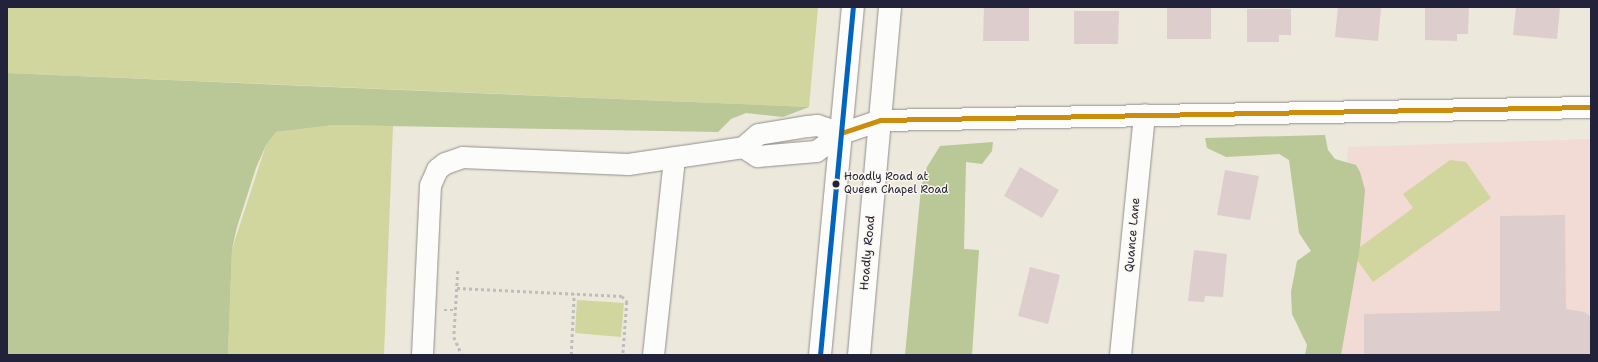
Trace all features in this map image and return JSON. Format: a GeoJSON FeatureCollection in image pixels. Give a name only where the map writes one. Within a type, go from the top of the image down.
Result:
{"type":"FeatureCollection","features":[{"type":"Feature","properties":{"kind":"main road"},"geometry":{"type":"LineString","coordinates":[[820,355],[853,7]]}},
{"type":"Feature","properties":{"kind":"main road","name":"Hoadly Road"},"geometry":{"type":"LineString","coordinates":[[859,355],[890,7]]}},
{"type":"Feature","properties":{"kind":"street"},"geometry":{"type":"LineString","coordinates":[[422,355],[430,186],[438,169],[445,163],[462,157],[628,164],[743,147],[757,156],[816,151],[841,133],[880,120],[1591,107]]}},
{"type":"Feature","properties":{"kind":"street","name":"Quance Lane"},"geometry":{"type":"LineString","coordinates":[[1120,355],[1144,114]]}},
{"type":"Feature","properties":{"kind":"street"},"geometry":{"type":"LineString","coordinates":[[653,355],[674,157]]}},
{"type":"Feature","properties":{"kind":"path"},"geometry":{"type":"LineString","coordinates":[[458,271],[454,338],[462,355]]}},
{"type":"Feature","properties":{"kind":"path"},"geometry":{"type":"LineString","coordinates":[[457,288],[622,296],[627,302],[623,355]]}},
{"type":"Feature","properties":{"kind":"path"},"geometry":{"type":"LineString","coordinates":[[571,355],[574,294]]}},
{"type":"Feature","properties":{"kind":"shaded area"},"geometry":{"type":"Polygon","coordinates":[[[1591,139],[1591,355],[1334,355],[1348,147],[1591,139]]]}},
{"type":"Feature","properties":{"kind":"green space"},"geometry":{"type":"Polygon","coordinates":[[[7,7],[818,7],[809,107],[7,73],[7,7]]]}},
{"type":"Feature","properties":{"kind":"green space"},"geometry":{"type":"Polygon","coordinates":[[[7,73],[809,107],[783,117],[746,113],[731,119],[718,132],[334,125],[276,132],[266,145],[256,168],[237,227],[232,249],[228,355],[7,355],[7,73]]]}},
{"type":"Feature","properties":{"kind":"green space"},"geometry":{"type":"Polygon","coordinates":[[[334,125],[393,126],[384,355],[228,355],[232,249],[266,145],[276,132],[334,125]]]}},
{"type":"Feature","properties":{"kind":"green space"},"geometry":{"type":"Polygon","coordinates":[[[1325,135],[1328,150],[1335,159],[1356,165],[1360,172],[1365,190],[1360,247],[1341,355],[1305,355],[1307,345],[1292,314],[1291,292],[1297,261],[1311,251],[1299,233],[1289,160],[1279,154],[1226,157],[1207,148],[1205,138],[1325,135]]]}},
{"type":"Feature","properties":{"kind":"green space"},"geometry":{"type":"Polygon","coordinates":[[[993,142],[992,151],[982,164],[966,162],[964,249],[979,250],[972,355],[905,355],[921,188],[927,167],[940,146],[993,142]]]}},
{"type":"Feature","properties":{"kind":"green space"},"geometry":{"type":"Polygon","coordinates":[[[1450,160],[1466,162],[1491,198],[1373,282],[1357,260],[1360,247],[1413,208],[1403,194],[1450,160]]]}},
{"type":"Feature","properties":{"kind":"green space"},"geometry":{"type":"Polygon","coordinates":[[[577,300],[624,303],[621,337],[575,333],[577,300]]]}},
{"type":"Feature","properties":{"kind":"building"},"geometry":{"type":"Polygon","coordinates":[[[984,7],[1029,8],[1029,41],[983,41],[984,7]]]}},
{"type":"Feature","properties":{"kind":"building"},"geometry":{"type":"Polygon","coordinates":[[[1211,7],[1211,39],[1167,39],[1167,8],[1211,7]]]}},
{"type":"Feature","properties":{"kind":"building"},"geometry":{"type":"Polygon","coordinates":[[[1338,7],[1381,8],[1378,41],[1335,37],[1338,7]]]}},
{"type":"Feature","properties":{"kind":"building"},"geometry":{"type":"Polygon","coordinates":[[[1425,7],[1469,7],[1468,34],[1457,34],[1457,41],[1425,40],[1425,7]]]}},
{"type":"Feature","properties":{"kind":"building"},"geometry":{"type":"Polygon","coordinates":[[[1516,7],[1560,7],[1557,39],[1513,35],[1516,7]]]}},
{"type":"Feature","properties":{"kind":"building"},"geometry":{"type":"Polygon","coordinates":[[[1247,9],[1291,9],[1291,35],[1279,35],[1279,42],[1247,42],[1247,9]]]}},
{"type":"Feature","properties":{"kind":"building"},"geometry":{"type":"Polygon","coordinates":[[[1074,11],[1119,11],[1118,44],[1074,44],[1074,11]]]}},
{"type":"Feature","properties":{"kind":"building"},"geometry":{"type":"Polygon","coordinates":[[[1020,167],[1059,190],[1042,218],[1004,196],[1020,167]]]}},
{"type":"Feature","properties":{"kind":"building"},"geometry":{"type":"Polygon","coordinates":[[[1225,170],[1259,176],[1250,220],[1217,215],[1225,170]]]}},
{"type":"Feature","properties":{"kind":"building"},"geometry":{"type":"Polygon","coordinates":[[[1565,215],[1566,309],[1584,312],[1591,317],[1591,355],[1364,355],[1364,314],[1500,311],[1500,216],[1565,215]]]}},
{"type":"Feature","properties":{"kind":"building"},"geometry":{"type":"Polygon","coordinates":[[[1194,250],[1227,254],[1223,297],[1205,296],[1204,302],[1188,301],[1194,250]]]}},
{"type":"Feature","properties":{"kind":"building"},"geometry":{"type":"Polygon","coordinates":[[[1030,267],[1060,275],[1048,324],[1018,316],[1030,267]]]}},
{"type":"Feature","properties":{"kind":"transit line"},"geometry":{"type":"LineString","coordinates":[[820,355],[853,7]]}},
{"type":"Feature","properties":{"kind":"transit line"},"geometry":{"type":"LineString","coordinates":[[841,133],[880,120],[1591,107]]}},
{"type":"Feature","properties":{"kind":"place","name":"Hoadly Road at Queen Chapel Road"},"geometry":{"type":"Point","coordinates":[836,184]}}]}
